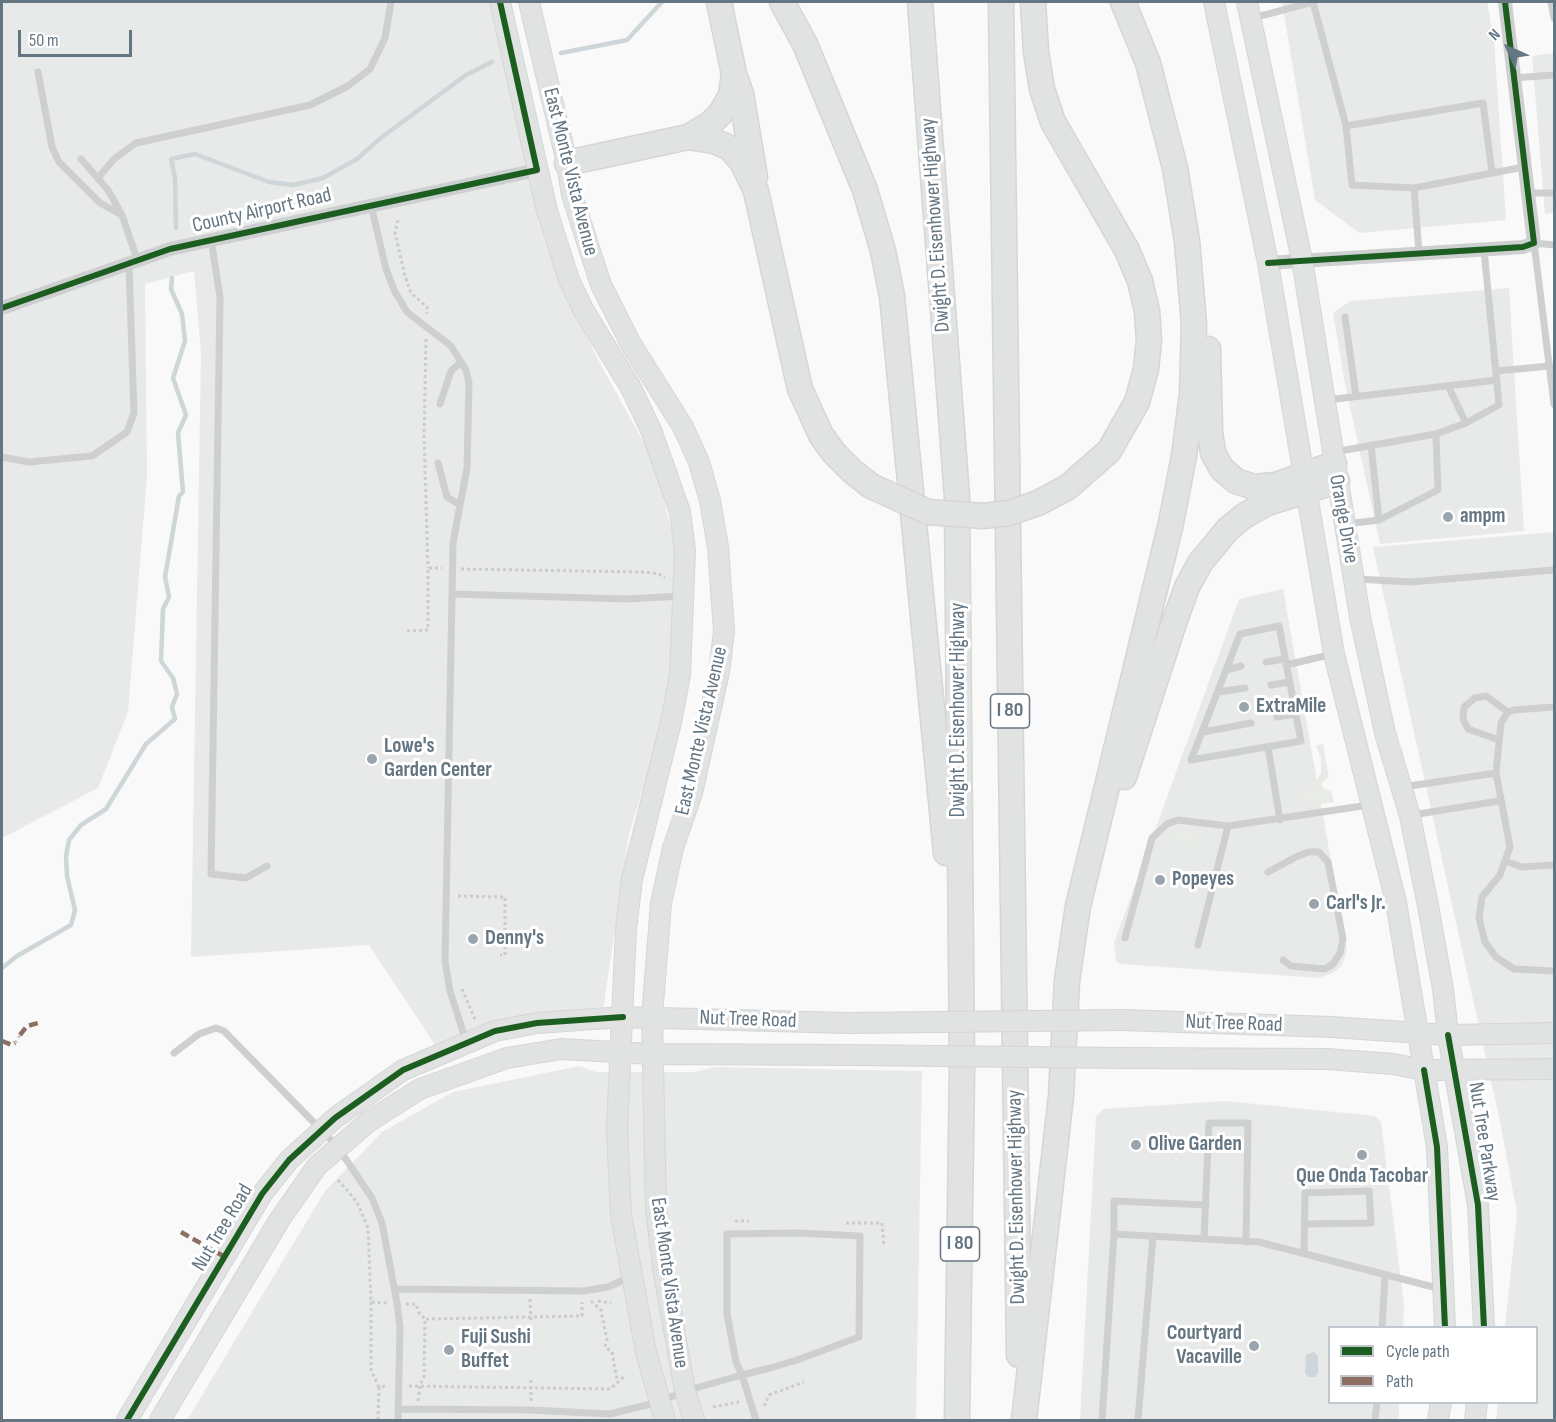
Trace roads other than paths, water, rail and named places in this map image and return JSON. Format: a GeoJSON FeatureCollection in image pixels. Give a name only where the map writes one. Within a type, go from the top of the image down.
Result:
{"type":"FeatureCollection","features":[{"type":"Feature","properties":{"kind":"highway"},"geometry":{"type":"LineString","coordinates":[[719,2],[749,139],[756,191],[800,389],[821,435],[834,453],[871,486],[928,512],[983,516],[1009,513],[1038,503],[1068,487],[1109,451],[1137,402],[1146,369],[1148,321],[1140,281],[1126,250],[1053,122],[1042,89],[1036,52],[1033,2]]}},
{"type":"Feature","properties":{"kind":"highway"},"geometry":{"type":"LineString","coordinates":[[782,2],[805,44],[861,179],[883,251],[892,296],[939,767],[962,1068]]}},
{"type":"Feature","properties":{"kind":"highway","name":"Dwight D. Eisenhower Highway"},"geometry":{"type":"LineString","coordinates":[[920,2],[957,497],[962,1068],[957,1420]]}},
{"type":"Feature","properties":{"kind":"highway","name":"Dwight D. Eisenhower Highway"},"geometry":{"type":"LineString","coordinates":[[1001,2],[1019,1420]]}},
{"type":"Feature","properties":{"kind":"highway"},"geometry":{"type":"LineString","coordinates":[[1123,2],[1148,63],[1190,186],[1202,253],[1213,453],[1222,469],[1236,481],[1254,487],[1304,484]]}},
{"type":"Feature","properties":{"kind":"highway"},"geometry":{"type":"LineString","coordinates":[[567,164],[688,137],[710,124],[721,112],[731,95],[734,74]]}},
{"type":"Feature","properties":{"kind":"highway"},"geometry":{"type":"LineString","coordinates":[[1024,1420],[1061,1096],[1067,981],[1078,906],[1171,523],[1184,456],[1192,394],[1194,324],[1187,241],[1175,168],[1161,105]]}},
{"type":"Feature","properties":{"kind":"highway"},"geometry":{"type":"LineString","coordinates":[[688,137],[714,141],[730,148],[742,162],[756,191]]}},
{"type":"Feature","properties":{"kind":"highway"},"geometry":{"type":"LineString","coordinates":[[1078,906],[1090,882],[1187,587],[1200,563],[1228,529],[1265,504],[1334,466]]}},
{"type":"Feature","properties":{"kind":"main road","name":"East Monte Vista Avenue"},"geometry":{"type":"LineString","coordinates":[[500,2],[547,211],[569,280],[584,311],[630,386],[651,430],[680,512],[685,551],[680,675],[671,722],[632,879],[626,929],[617,1129],[621,1215],[646,1352],[662,1411]]}},
{"type":"Feature","properties":{"kind":"main road","name":"East Monte Vista Avenue"},"geometry":{"type":"LineString","coordinates":[[529,2],[567,164],[572,195],[601,285],[631,344],[683,427],[699,462],[710,501],[718,547],[724,631],[718,672],[692,793],[674,848],[661,903],[652,1017],[656,1208],[663,1268],[686,1391],[694,1420]]}},
{"type":"Feature","properties":{"kind":"main road","name":"Orange Drive"},"geometry":{"type":"LineString","coordinates":[[1214,2],[1268,263],[1334,654],[1396,902],[1418,1032]]}},
{"type":"Feature","properties":{"kind":"main road","name":"Orange Drive"},"geometry":{"type":"LineString","coordinates":[[1249,10],[1302,260],[1353,579],[1385,734],[1410,816],[1443,989],[1448,1035]]}},
{"type":"Feature","properties":{"kind":"main road","name":"County Airport Road"},"geometry":{"type":"LineString","coordinates":[[537,170],[567,164]]}},
{"type":"Feature","properties":{"kind":"main road","name":"Nut Tree Road"},"geometry":{"type":"LineString","coordinates":[[127,1420],[262,1194],[289,1160],[322,1130],[403,1070],[466,1041],[495,1031],[537,1023],[652,1017],[848,1023],[1122,1020],[1448,1035],[1554,1033]]}},
{"type":"Feature","properties":{"kind":"main road"},"geometry":{"type":"LineString","coordinates":[[1418,1032],[1437,1147],[1445,1326]]}},
{"type":"Feature","properties":{"kind":"main road","name":"Nut Tree Parkway"},"geometry":{"type":"LineString","coordinates":[[1448,1035],[1478,1205],[1484,1326]]}},
{"type":"Feature","properties":{"kind":"main road","name":"Nut Tree Road"},"geometry":{"type":"LineString","coordinates":[[160,1420],[297,1192],[317,1166],[337,1146],[384,1111],[420,1089],[479,1066],[507,1058],[561,1049],[652,1054],[1327,1059],[1394,1064],[1424,1070],[1554,1069]]}},
{"type":"Feature","properties":{"kind":"main road"},"geometry":{"type":"LineString","coordinates":[[1438,1420],[1441,1404]]}},
{"type":"Feature","properties":{"kind":"main road"},"geometry":{"type":"LineString","coordinates":[[1475,1420],[1477,1404]]}},
{"type":"Feature","properties":{"kind":"street"},"geometry":{"type":"LineString","coordinates":[[1268,263],[1523,248],[1534,243],[1505,2]]}},
{"type":"Feature","properties":{"kind":"street","name":"County Airport Road"},"geometry":{"type":"LineString","coordinates":[[2,308],[133,261],[211,239],[537,170]]}},
{"type":"Feature","properties":{"kind":"lane"},"geometry":{"type":"LineString","coordinates":[[98,178],[114,159],[136,143],[310,105],[348,86],[370,69],[385,38],[391,2]]}},
{"type":"Feature","properties":{"kind":"lane"},"geometry":{"type":"LineString","coordinates":[[1249,10],[1313,2],[1346,126],[1352,185],[1414,188],[1524,167]]}},
{"type":"Feature","properties":{"kind":"lane"},"geometry":{"type":"LineString","coordinates":[[1551,2],[1554,18]]}},
{"type":"Feature","properties":{"kind":"lane"},"geometry":{"type":"LineString","coordinates":[[38,72],[52,147],[59,162],[100,203],[122,215]]}},
{"type":"Feature","properties":{"kind":"lane"},"geometry":{"type":"LineString","coordinates":[[1514,78],[1554,75]]}},
{"type":"Feature","properties":{"kind":"lane"},"geometry":{"type":"LineString","coordinates":[[1346,126],[1483,104],[1492,173]]}},
{"type":"Feature","properties":{"kind":"lane"},"geometry":{"type":"LineString","coordinates":[[2,457],[29,462],[92,456],[127,432],[134,413],[133,261],[122,215],[108,190],[81,159]]}},
{"type":"Feature","properties":{"kind":"lane"},"geometry":{"type":"LineString","coordinates":[[1414,188],[1419,254]]}},
{"type":"Feature","properties":{"kind":"lane"},"geometry":{"type":"LineString","coordinates":[[1527,193],[1554,193]]}},
{"type":"Feature","properties":{"kind":"lane"},"geometry":{"type":"LineString","coordinates":[[371,204],[386,269],[395,292],[407,312],[452,346],[469,383],[467,468],[453,543],[446,961],[450,991],[466,1041]]}},
{"type":"Feature","properties":{"kind":"lane"},"geometry":{"type":"LineString","coordinates":[[211,239],[220,297],[211,874],[246,878],[267,866]]}},
{"type":"Feature","properties":{"kind":"lane"},"geometry":{"type":"LineString","coordinates":[[1554,245],[1534,243],[1554,404]]}},
{"type":"Feature","properties":{"kind":"lane"},"geometry":{"type":"LineString","coordinates":[[1334,466],[1371,445],[1436,434],[1466,423],[1499,405],[1484,250]]}},
{"type":"Feature","properties":{"kind":"lane"},"geometry":{"type":"LineString","coordinates":[[1345,316],[1356,396]]}},
{"type":"Feature","properties":{"kind":"lane"},"geometry":{"type":"LineString","coordinates":[[440,404],[451,371],[461,362]]}},
{"type":"Feature","properties":{"kind":"lane"},"geometry":{"type":"LineString","coordinates":[[1496,371],[1550,366]]}},
{"type":"Feature","properties":{"kind":"lane"},"geometry":{"type":"LineString","coordinates":[[1324,400],[1497,380]]}},
{"type":"Feature","properties":{"kind":"lane"},"geometry":{"type":"LineString","coordinates":[[1448,386],[1466,423]]}},
{"type":"Feature","properties":{"kind":"lane"},"geometry":{"type":"LineString","coordinates":[[1344,524],[1379,520],[1438,489],[1436,434]]}},
{"type":"Feature","properties":{"kind":"lane"},"geometry":{"type":"LineString","coordinates":[[1371,445],[1379,520]]}},
{"type":"Feature","properties":{"kind":"lane"},"geometry":{"type":"LineString","coordinates":[[438,463],[447,497],[460,505]]}},
{"type":"Feature","properties":{"kind":"lane"},"geometry":{"type":"LineString","coordinates":[[1353,579],[1411,582],[1554,570]]}},
{"type":"Feature","properties":{"kind":"lane"},"geometry":{"type":"LineString","coordinates":[[452,594],[627,599],[684,596]]}},
{"type":"Feature","properties":{"kind":"lane"},"geometry":{"type":"LineString","coordinates":[[1279,626],[1301,741],[1191,760],[1226,670],[1240,634],[1279,626]]}},
{"type":"Feature","properties":{"kind":"lane"},"geometry":{"type":"LineString","coordinates":[[1266,662],[1285,662],[1334,654]]}},
{"type":"Feature","properties":{"kind":"lane"},"geometry":{"type":"LineString","coordinates":[[1226,670],[1241,666]]}},
{"type":"Feature","properties":{"kind":"lane"},"geometry":{"type":"LineString","coordinates":[[1271,685],[1289,682]]}},
{"type":"Feature","properties":{"kind":"lane"},"geometry":{"type":"LineString","coordinates":[[1218,692],[1245,688]]}},
{"type":"Feature","properties":{"kind":"lane"},"geometry":{"type":"LineString","coordinates":[[1499,740],[1468,729],[1462,714],[1470,701],[1480,696],[1492,699],[1508,712],[1554,707]]}},
{"type":"Feature","properties":{"kind":"lane"},"geometry":{"type":"LineString","coordinates":[[1508,712],[1502,723],[1496,773],[1499,801],[1510,847],[1500,874],[1482,897],[1479,918],[1485,942],[1496,957],[1514,969],[1554,971]]}},
{"type":"Feature","properties":{"kind":"lane"},"geometry":{"type":"LineString","coordinates":[[1277,717],[1296,714]]}},
{"type":"Feature","properties":{"kind":"lane"},"geometry":{"type":"LineString","coordinates":[[1203,732],[1251,723]]}},
{"type":"Feature","properties":{"kind":"lane"},"geometry":{"type":"LineString","coordinates":[[1268,747],[1280,820]]}},
{"type":"Feature","properties":{"kind":"lane"},"geometry":{"type":"LineString","coordinates":[[1403,787],[1496,773]]}},
{"type":"Feature","properties":{"kind":"lane"},"geometry":{"type":"LineString","coordinates":[[1410,816],[1499,801]]}},
{"type":"Feature","properties":{"kind":"lane"},"geometry":{"type":"LineString","coordinates":[[1125,938],[1152,838],[1167,824],[1178,820],[1228,826],[1371,805]]}},
{"type":"Feature","properties":{"kind":"lane"},"geometry":{"type":"LineString","coordinates":[[1198,945],[1228,826]]}},
{"type":"Feature","properties":{"kind":"lane"},"geometry":{"type":"LineString","coordinates":[[1268,872],[1308,852],[1318,852],[1328,862],[1343,939],[1340,953],[1333,964],[1325,969],[1291,966],[1283,960]]}},
{"type":"Feature","properties":{"kind":"lane"},"geometry":{"type":"LineString","coordinates":[[1506,861],[1522,867],[1554,865]]}},
{"type":"Feature","properties":{"kind":"lane"},"geometry":{"type":"LineString","coordinates":[[174,1053],[199,1034],[216,1028],[224,1031],[337,1146],[372,1198],[382,1223],[400,1328],[398,1420]]}},
{"type":"Feature","properties":{"kind":"lane"},"geometry":{"type":"LineString","coordinates":[[1204,1239],[1209,1123],[1248,1124],[1246,1242]]}},
{"type":"Feature","properties":{"kind":"lane"},"geometry":{"type":"LineString","coordinates":[[1304,1224],[1371,1223],[1370,1191],[1305,1193],[1304,1224],[1304,1254]]}},
{"type":"Feature","properties":{"kind":"lane"},"geometry":{"type":"LineString","coordinates":[[1102,1420],[1114,1234],[1114,1201],[1206,1205]]}},
{"type":"Feature","properties":{"kind":"lane"},"geometry":{"type":"LineString","coordinates":[[399,1409],[530,1410],[610,1414],[662,1411],[686,1391],[741,1375],[797,1360],[859,1336],[860,1236],[798,1233],[727,1234],[727,1314],[741,1375],[756,1420]]}},
{"type":"Feature","properties":{"kind":"lane"},"geometry":{"type":"LineString","coordinates":[[1114,1234],[1246,1242],[1304,1254],[1445,1290]]}},
{"type":"Feature","properties":{"kind":"lane"},"geometry":{"type":"LineString","coordinates":[[1138,1420],[1154,1236]]}},
{"type":"Feature","properties":{"kind":"lane"},"geometry":{"type":"LineString","coordinates":[[1382,1326],[1385,1275]]}},
{"type":"Feature","properties":{"kind":"lane"},"geometry":{"type":"LineString","coordinates":[[395,1289],[584,1291],[608,1287],[632,1276]]}},
{"type":"Feature","properties":{"kind":"lane"},"geometry":{"type":"LineString","coordinates":[[1375,1420],[1377,1404]]}},
{"type":"Feature","properties":{"kind":"waterway"},"geometry":{"type":"LineString","coordinates":[[561,53],[627,40],[662,2]]}},
{"type":"Feature","properties":{"kind":"waterway"},"geometry":{"type":"LineString","coordinates":[[176,228],[175,178],[171,159],[195,154],[269,182],[293,185],[323,178],[357,159],[382,137],[466,75],[492,62]]}},
{"type":"Feature","properties":{"kind":"waterway"},"geometry":{"type":"LineString","coordinates":[[2,968],[17,956],[71,925],[75,910],[67,876],[66,856],[69,840],[81,825],[106,809],[146,744],[175,719],[172,707],[177,694],[173,678],[161,661],[163,609],[169,597],[165,577],[179,496],[183,492],[178,433],[186,415],[173,378],[185,341],[182,314],[171,289],[172,278]]}},
{"type":"Feature","properties":{"kind":"place","name":"ampm"},"geometry":{"type":"Point","coordinates":[1448,517]}},
{"type":"Feature","properties":{"kind":"place","name":"ExtraMile"},"geometry":{"type":"Point","coordinates":[1244,707]}},
{"type":"Feature","properties":{"kind":"place","name":"Lowe's Garden Center"},"geometry":{"type":"Point","coordinates":[372,759]}},
{"type":"Feature","properties":{"kind":"place","name":"Popeyes"},"geometry":{"type":"Point","coordinates":[1160,880]}},
{"type":"Feature","properties":{"kind":"place","name":"Carl's Jr."},"geometry":{"type":"Point","coordinates":[1314,904]}},
{"type":"Feature","properties":{"kind":"place","name":"Denny's"},"geometry":{"type":"Point","coordinates":[473,939]}},
{"type":"Feature","properties":{"kind":"place","name":"Olive Garden"},"geometry":{"type":"Point","coordinates":[1136,1145]}},
{"type":"Feature","properties":{"kind":"place","name":"Que Onda Tacobar"},"geometry":{"type":"Point","coordinates":[1362,1155]}},
{"type":"Feature","properties":{"kind":"place","name":"Courtyard Vacaville"},"geometry":{"type":"Point","coordinates":[1254,1346]}},
{"type":"Feature","properties":{"kind":"place","name":"Fuji Sushi Buffet"},"geometry":{"type":"Point","coordinates":[449,1350]}}]}
